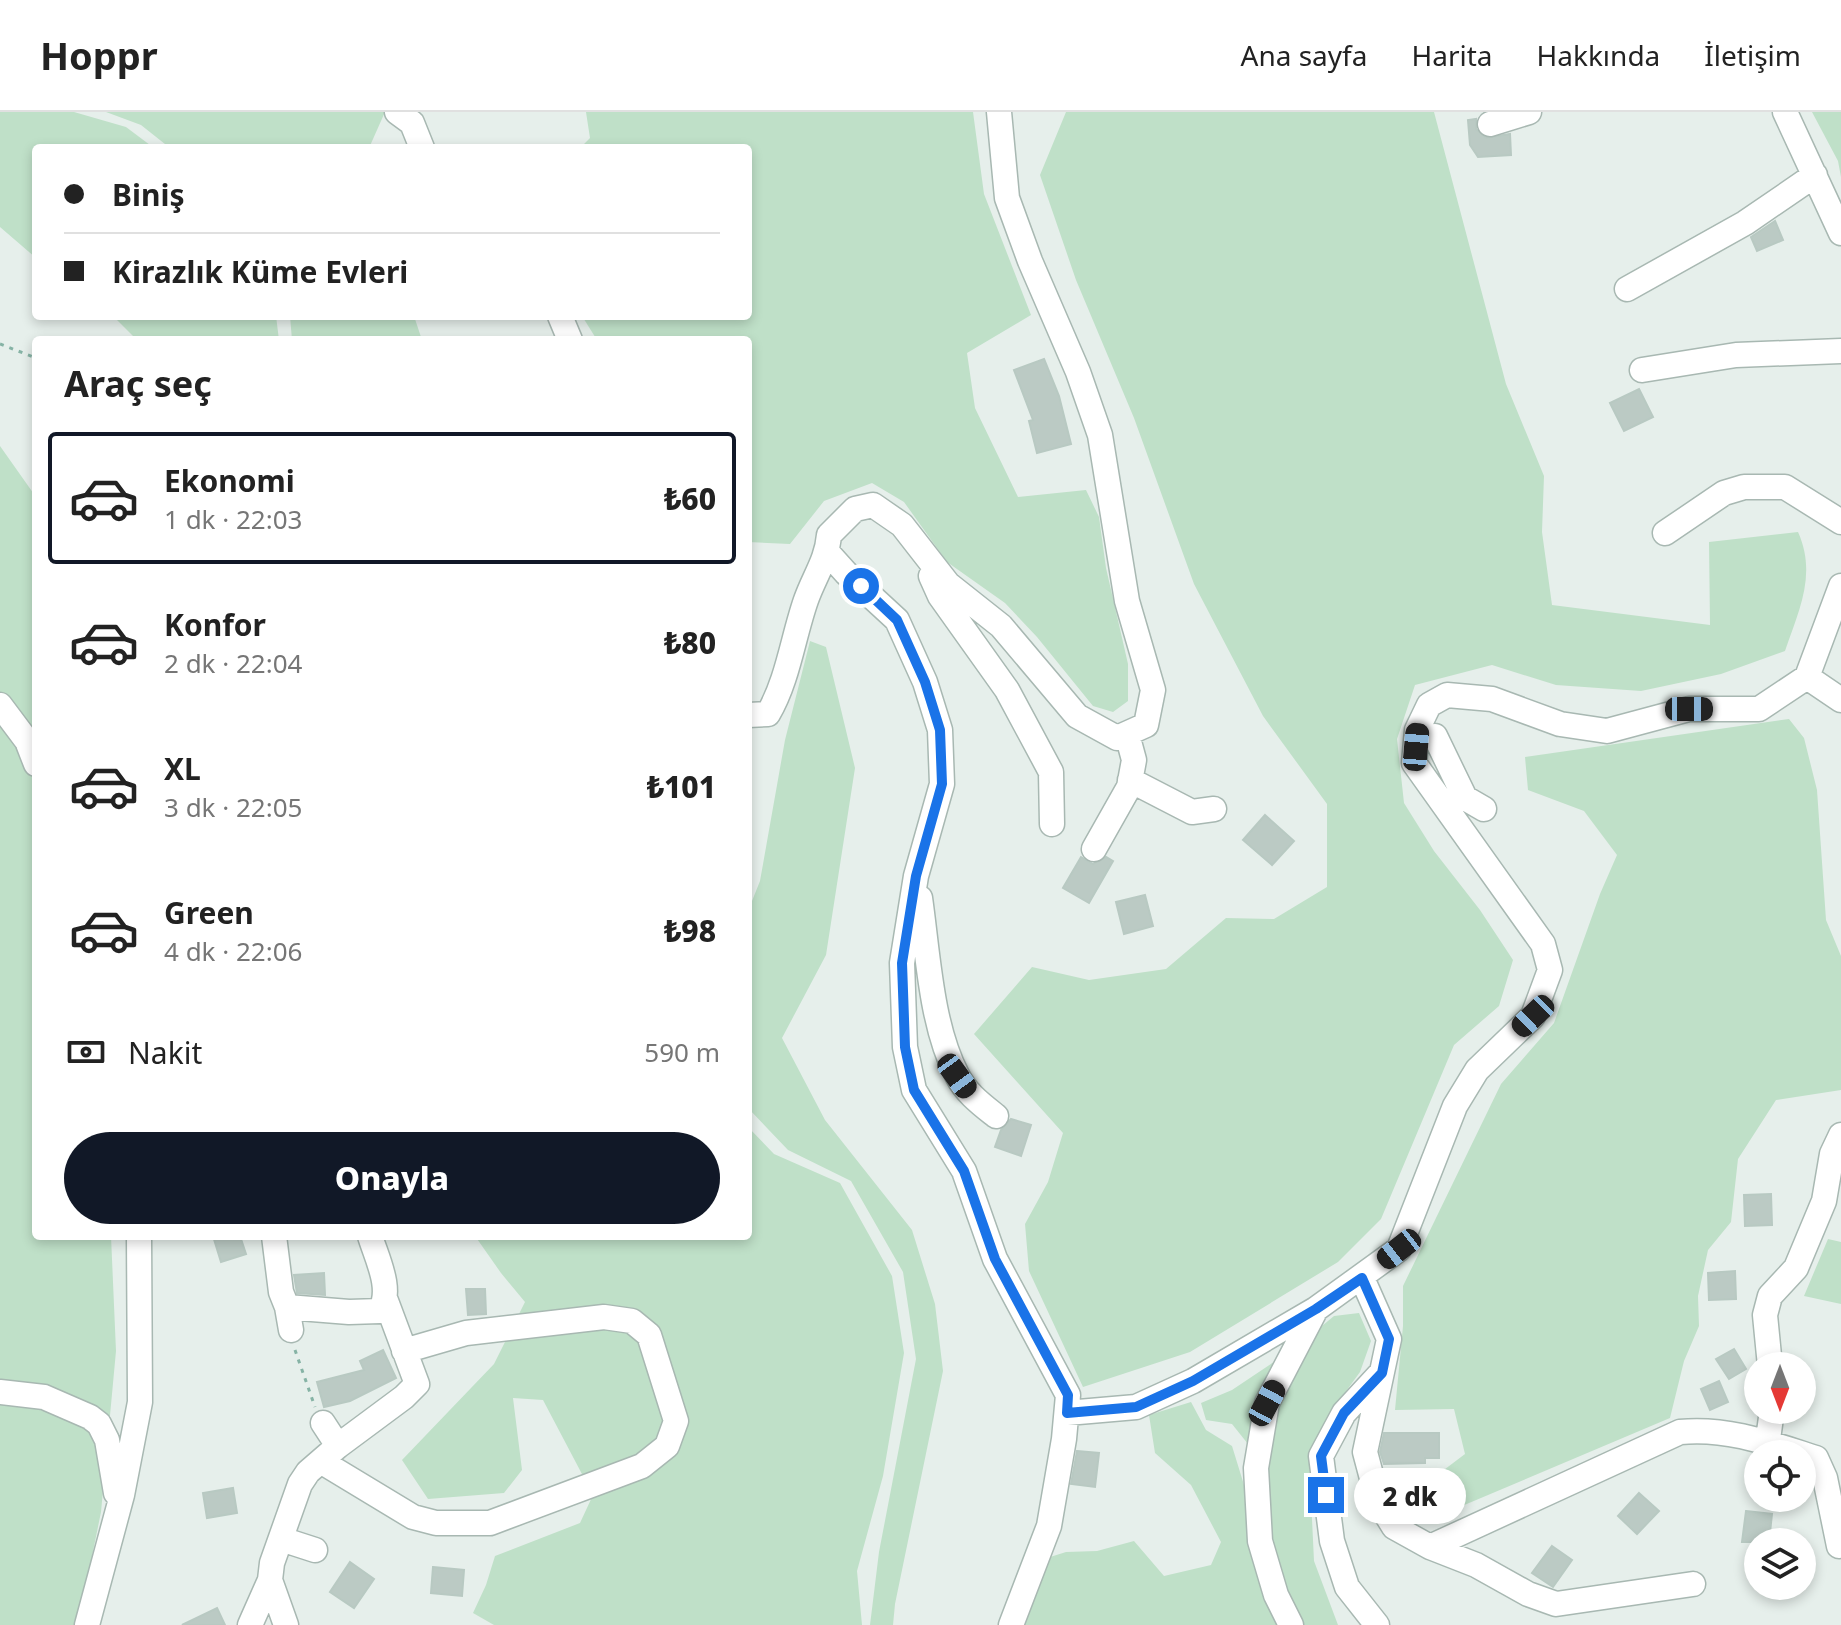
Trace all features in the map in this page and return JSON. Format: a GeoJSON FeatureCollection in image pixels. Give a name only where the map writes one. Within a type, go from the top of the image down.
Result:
{"type":"FeatureCollection","features":[{"type":"Feature","properties":{"kind":"street"},"geometry":{"type":"LineString","coordinates":[[397,112],[412,123],[420,144]]}},
{"type":"Feature","properties":{"kind":"street"},"geometry":{"type":"LineString","coordinates":[[752,715],[768,714],[777,698],[807,597],[828,553],[829,535],[855,509],[873,505],[902,525],[948,584],[1001,626],[1077,716],[1117,738],[1146,725],[1153,690],[1127,601],[1100,435],[1078,372],[1030,261],[1007,198],[999,112]]}},
{"type":"Feature","properties":{"kind":"street"},"geometry":{"type":"LineString","coordinates":[[1490,124],[1529,112]]}},
{"type":"Feature","properties":{"kind":"street"},"geometry":{"type":"LineString","coordinates":[[1785,112],[1841,233]]}},
{"type":"Feature","properties":{"kind":"street"},"geometry":{"type":"LineString","coordinates":[[1627,289],[1713,242],[1815,175]]}},
{"type":"Feature","properties":{"kind":"street"},"geometry":{"type":"LineString","coordinates":[[1642,370],[1736,355],[1841,351]]}},
{"type":"Feature","properties":{"kind":"street"},"geometry":{"type":"LineString","coordinates":[[1665,533],[1724,493],[1744,487],[1785,487],[1841,522]]}},
{"type":"Feature","properties":{"kind":"street"},"geometry":{"type":"LineString","coordinates":[[917,545],[940,596],[1007,690],[1051,772],[1052,824]]}},
{"type":"Feature","properties":{"kind":"street"},"geometry":{"type":"LineString","coordinates":[[828,553],[897,620],[925,682],[940,730],[942,784],[916,876],[902,963],[905,1047],[914,1090],[964,1171],[995,1259],[1068,1395],[1049,1526],[1011,1625]]}},
{"type":"Feature","properties":{"kind":"street"},"geometry":{"type":"LineString","coordinates":[[1466,807],[1414,763],[1417,730],[1429,705],[1447,695],[1492,699],[1560,724],[1607,731],[1689,709],[1759,709],[1807,677],[1841,586]]}},
{"type":"Feature","properties":{"kind":"street"},"geometry":{"type":"LineString","coordinates":[[1807,677],[1841,700]]}},
{"type":"Feature","properties":{"kind":"street"},"geometry":{"type":"LineString","coordinates":[[0,705],[27,741],[32,754]]}},
{"type":"Feature","properties":{"kind":"street"},"geometry":{"type":"LineString","coordinates":[[1094,849],[1119,808],[1130,780],[1134,760],[1127,734]]}},
{"type":"Feature","properties":{"kind":"street"},"geometry":{"type":"LineString","coordinates":[[1067,1413],[1136,1407],[1193,1381],[1316,1309],[1399,1249],[1455,1106],[1477,1070],[1533,1016],[1550,970],[1543,944],[1466,807],[1435,736]]}},
{"type":"Feature","properties":{"kind":"street"},"geometry":{"type":"LineString","coordinates":[[1130,780],[1192,812],[1214,809]]}},
{"type":"Feature","properties":{"kind":"street"},"geometry":{"type":"LineString","coordinates":[[916,876],[938,1023],[957,1076],[974,1098],[996,1116]]}},
{"type":"Feature","properties":{"kind":"street"},"geometry":{"type":"LineString","coordinates":[[1769,1352],[1765,1315],[1770,1296],[1796,1268],[1824,1201],[1832,1154],[1841,1135]]}},
{"type":"Feature","properties":{"kind":"street"},"geometry":{"type":"LineString","coordinates":[[87,1625],[119,1506],[140,1402],[139,1240]]}},
{"type":"Feature","properties":{"kind":"street"},"geometry":{"type":"LineString","coordinates":[[274,1240],[281,1292],[289,1318],[380,1311],[386,1301]]}},
{"type":"Feature","properties":{"kind":"street"},"geometry":{"type":"LineString","coordinates":[[250,1625],[270,1580],[272,1563],[300,1484],[308,1472],[417,1384],[386,1301],[385,1285],[371,1240]]}},
{"type":"Feature","properties":{"kind":"street"},"geometry":{"type":"LineString","coordinates":[[1362,1278],[1389,1339],[1365,1452],[1378,1501],[1394,1527],[1430,1547],[1476,1565],[1528,1594],[1556,1604],[1693,1584]]}},
{"type":"Feature","properties":{"kind":"street"},"geometry":{"type":"LineString","coordinates":[[1291,1625],[1276,1595],[1260,1541],[1256,1468],[1267,1403],[1316,1309]]}},
{"type":"Feature","properties":{"kind":"street"},"geometry":{"type":"LineString","coordinates":[[323,1423],[330,1454],[413,1517],[436,1523],[490,1523],[642,1466],[667,1446],[676,1421],[649,1335],[632,1321],[604,1317],[466,1333],[404,1351]]}},
{"type":"Feature","properties":{"kind":"street"},"geometry":{"type":"LineString","coordinates":[[1377,1625],[1347,1587],[1332,1541],[1321,1456],[1344,1413],[1382,1373]]}},
{"type":"Feature","properties":{"kind":"street"},"geometry":{"type":"LineString","coordinates":[[0,1392],[44,1397],[99,1424],[107,1440],[119,1506]]}},
{"type":"Feature","properties":{"kind":"street"},"geometry":{"type":"LineString","coordinates":[[1430,1547],[1680,1432],[1705,1429],[1744,1441]]}},
{"type":"Feature","properties":{"kind":"street"},"geometry":{"type":"LineString","coordinates":[[1816,1458],[1825,1478],[1839,1546]]}},
{"type":"Feature","properties":{"kind":"street"},"geometry":{"type":"LineString","coordinates":[[281,1539],[315,1550]]}},
{"type":"Feature","properties":{"kind":"street"},"geometry":{"type":"LineString","coordinates":[[270,1580],[286,1625]]}},
{"type":"Feature","properties":{"kind":"path"},"geometry":{"type":"LineString","coordinates":[[0,344],[32,356]]}},
{"type":"Feature","properties":{"kind":"path"},"geometry":{"type":"LineString","coordinates":[[289,1318],[303,1377],[323,1423]]}},
{"type":"Feature","properties":{"kind":"green space"},"geometry":{"type":"Polygon","coordinates":[[[0,112],[74,112],[126,127],[149,144],[32,144],[32,255],[0,227],[0,112]]]}},
{"type":"Feature","properties":{"kind":"green space"},"geometry":{"type":"Polygon","coordinates":[[[106,112],[385,112],[371,144],[165,144],[141,125],[106,112]]]}},
{"type":"Feature","properties":{"kind":"green space"},"geometry":{"type":"Polygon","coordinates":[[[586,112],[973,112],[984,194],[1031,315],[967,353],[975,408],[1018,497],[1086,490],[1099,517],[1106,568],[1128,664],[1128,701],[1113,712],[1093,706],[1005,603],[947,562],[904,502],[872,483],[824,501],[790,544],[752,542],[752,336],[594,336],[584,320],[752,320],[752,144],[584,144],[590,138],[586,112]]]}},
{"type":"Feature","properties":{"kind":"green space"},"geometry":{"type":"Polygon","coordinates":[[[1066,112],[1434,112],[1506,384],[1544,476],[1542,532],[1552,605],[1710,625],[1709,542],[1798,532],[1806,563],[1804,592],[1785,651],[1721,674],[1641,691],[1556,685],[1492,665],[1415,685],[1397,739],[1404,803],[1434,851],[1480,910],[1513,960],[1499,1006],[1454,1045],[1381,1219],[1338,1262],[1190,1352],[1083,1387],[1029,1271],[1025,1224],[1048,1182],[1063,1133],[974,1034],[1032,967],[1089,980],[1166,969],[1226,918],[1274,919],[1327,887],[1327,804],[1263,716],[1194,584],[1134,418],[1076,280],[1040,175],[1066,112]]]}},
{"type":"Feature","properties":{"kind":"green space"},"geometry":{"type":"Polygon","coordinates":[[[1812,112],[1841,112],[1841,177],[1838,161],[1812,112]]]}},
{"type":"Feature","properties":{"kind":"green space"},"geometry":{"type":"Polygon","coordinates":[[[117,320],[276,320],[278,336],[133,336],[117,320]]]}},
{"type":"Feature","properties":{"kind":"green space"},"geometry":{"type":"Polygon","coordinates":[[[290,320],[415,320],[421,336],[292,336],[290,320]]]}},
{"type":"Feature","properties":{"kind":"green space"},"geometry":{"type":"Polygon","coordinates":[[[0,446],[32,491],[32,1240],[111,1240],[116,1351],[101,1512],[78,1625],[0,1625],[0,446]]]}},
{"type":"Feature","properties":{"kind":"green space"},"geometry":{"type":"Polygon","coordinates":[[[810,641],[826,647],[855,768],[826,955],[782,1038],[825,1120],[912,1230],[935,1304],[943,1371],[893,1625],[870,1625],[879,1552],[916,1359],[903,1272],[851,1181],[788,1150],[752,1112],[752,901],[760,881],[785,740],[810,641]]]}},
{"type":"Feature","properties":{"kind":"green space"},"geometry":{"type":"Polygon","coordinates":[[[1789,719],[1804,738],[1817,790],[1826,920],[1841,956],[1841,1090],[1776,1100],[1738,1159],[1731,1222],[1708,1250],[1698,1296],[1699,1326],[1684,1361],[1670,1418],[1424,1522],[1420,1488],[1465,1454],[1454,1409],[1395,1410],[1403,1326],[1403,1286],[1501,1084],[1554,1023],[1617,855],[1584,811],[1528,790],[1525,757],[1789,719]]]}},
{"type":"Feature","properties":{"kind":"green space"},"geometry":{"type":"Polygon","coordinates":[[[752,1131],[774,1154],[840,1183],[892,1276],[904,1353],[883,1476],[857,1571],[862,1625],[494,1625],[473,1613],[495,1556],[580,1523],[593,1495],[543,1400],[513,1398],[522,1470],[504,1493],[428,1499],[402,1460],[494,1364],[525,1302],[478,1240],[752,1240],[752,1131]]]}},
{"type":"Feature","properties":{"kind":"green space"},"geometry":{"type":"Polygon","coordinates":[[[1828,1239],[1841,1242],[1841,1304],[1804,1296],[1828,1239]]]}},
{"type":"Feature","properties":{"kind":"green space"},"geometry":{"type":"Polygon","coordinates":[[[1359,1313],[1371,1341],[1360,1372],[1328,1416],[1309,1456],[1314,1561],[1338,1625],[1287,1625],[1248,1444],[1232,1424],[1206,1420],[1201,1403],[1232,1390],[1299,1345],[1334,1316],[1359,1313]]]}},
{"type":"Feature","properties":{"kind":"green space"},"geometry":{"type":"Polygon","coordinates":[[[1191,1402],[1206,1430],[1232,1446],[1244,1485],[1251,1546],[1282,1625],[1023,1625],[1047,1558],[1066,1552],[1097,1551],[1134,1541],[1164,1576],[1211,1565],[1221,1542],[1191,1485],[1155,1453],[1149,1415],[1191,1402]]]}},
{"type":"Feature","properties":{"kind":"building"},"geometry":{"type":"Polygon","coordinates":[[[1476,119],[1476,129],[1486,138],[1510,134],[1511,155],[1478,157],[1470,145],[1468,120],[1476,119]]]}},
{"type":"Feature","properties":{"kind":"building"},"geometry":{"type":"Polygon","coordinates":[[[1775,221],[1783,240],[1757,251],[1751,237],[1775,221]]]}},
{"type":"Feature","properties":{"kind":"building"},"geometry":{"type":"Polygon","coordinates":[[[1044,359],[1059,396],[1071,444],[1037,453],[1029,421],[1033,420],[1014,370],[1044,359]]]}},
{"type":"Feature","properties":{"kind":"building"},"geometry":{"type":"Polygon","coordinates":[[[1639,389],[1653,417],[1624,431],[1610,403],[1639,389]]]}},
{"type":"Feature","properties":{"kind":"building"},"geometry":{"type":"Polygon","coordinates":[[[1265,815],[1294,841],[1272,865],[1243,840],[1265,815]]]}},
{"type":"Feature","properties":{"kind":"building"},"geometry":{"type":"Polygon","coordinates":[[[1081,857],[1093,864],[1106,857],[1113,861],[1089,903],[1063,888],[1081,857]]]}},
{"type":"Feature","properties":{"kind":"building"},"geometry":{"type":"Polygon","coordinates":[[[1145,895],[1153,926],[1124,934],[1116,902],[1145,895]]]}},
{"type":"Feature","properties":{"kind":"building"},"geometry":{"type":"Polygon","coordinates":[[[1011,1119],[1031,1125],[1021,1156],[995,1147],[1001,1130],[1011,1119]]]}},
{"type":"Feature","properties":{"kind":"building"},"geometry":{"type":"Polygon","coordinates":[[[1771,1194],[1772,1225],[1745,1226],[1744,1195],[1771,1194]]]}},
{"type":"Feature","properties":{"kind":"building"},"geometry":{"type":"Polygon","coordinates":[[[214,1240],[241,1240],[246,1254],[221,1262],[214,1240]]]}},
{"type":"Feature","properties":{"kind":"building"},"geometry":{"type":"Polygon","coordinates":[[[1735,1271],[1736,1299],[1709,1300],[1708,1273],[1735,1271]]]}},
{"type":"Feature","properties":{"kind":"building"},"geometry":{"type":"Polygon","coordinates":[[[324,1273],[325,1295],[297,1293],[294,1275],[324,1273]]]}},
{"type":"Feature","properties":{"kind":"building"},"geometry":{"type":"Polygon","coordinates":[[[466,1289],[485,1289],[486,1314],[468,1315],[466,1289]]]}},
{"type":"Feature","properties":{"kind":"building"},"geometry":{"type":"Polygon","coordinates":[[[1734,1349],[1744,1370],[1729,1379],[1716,1359],[1734,1349]]]}},
{"type":"Feature","properties":{"kind":"building"},"geometry":{"type":"Polygon","coordinates":[[[383,1350],[396,1378],[350,1401],[324,1407],[317,1382],[364,1370],[360,1361],[383,1350]]]}},
{"type":"Feature","properties":{"kind":"building"},"geometry":{"type":"Polygon","coordinates":[[[1719,1381],[1728,1402],[1710,1410],[1701,1389],[1719,1381]]]}},
{"type":"Feature","properties":{"kind":"building"},"geometry":{"type":"Polygon","coordinates":[[[1384,1433],[1439,1433],[1439,1458],[1425,1458],[1425,1463],[1384,1464],[1380,1452],[1384,1433]]]}},
{"type":"Feature","properties":{"kind":"building"},"geometry":{"type":"Polygon","coordinates":[[[1077,1451],[1099,1453],[1095,1487],[1071,1484],[1077,1451]]]}},
{"type":"Feature","properties":{"kind":"building"},"geometry":{"type":"Polygon","coordinates":[[[233,1488],[237,1513],[207,1518],[203,1493],[233,1488]]]}},
{"type":"Feature","properties":{"kind":"building"},"geometry":{"type":"Polygon","coordinates":[[[1639,1493],[1659,1511],[1637,1534],[1618,1516],[1639,1493]]]}},
{"type":"Feature","properties":{"kind":"building"},"geometry":{"type":"Polygon","coordinates":[[[1746,1512],[1772,1514],[1770,1528],[1744,1528],[1742,1542],[1746,1512]]]}},
{"type":"Feature","properties":{"kind":"building"},"geometry":{"type":"Polygon","coordinates":[[[1552,1546],[1572,1560],[1553,1587],[1532,1573],[1552,1546]]]}},
{"type":"Feature","properties":{"kind":"building"},"geometry":{"type":"Polygon","coordinates":[[[350,1562],[374,1579],[354,1608],[330,1592],[350,1562]]]}},
{"type":"Feature","properties":{"kind":"building"},"geometry":{"type":"Polygon","coordinates":[[[433,1567],[464,1570],[462,1596],[431,1593],[433,1567]]]}},
{"type":"Feature","properties":{"kind":"building"},"geometry":{"type":"Polygon","coordinates":[[[217,1608],[225,1625],[182,1625],[217,1608]]]}},
{"type":"Feature","properties":{"kind":"route"},"geometry":{"type":"LineString","coordinates":[[861,586],[897,620],[925,682],[940,730],[942,784],[916,876],[902,963],[905,1047],[914,1090],[964,1171],[995,1259],[1068,1395],[1067,1413],[1136,1407],[1193,1381],[1316,1309],[1362,1278],[1389,1339],[1382,1373],[1344,1413],[1321,1456],[1326,1495]]}}]}
